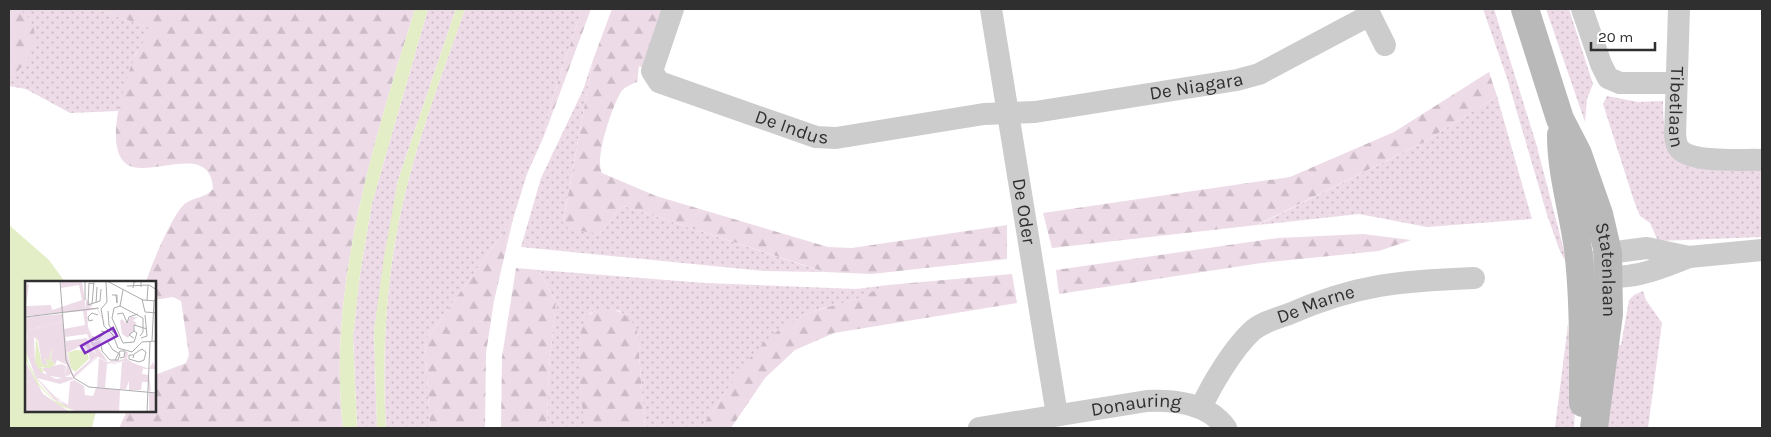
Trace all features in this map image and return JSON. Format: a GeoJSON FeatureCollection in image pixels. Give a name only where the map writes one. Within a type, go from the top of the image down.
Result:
{"type":"FeatureCollection","features":[{"type":"Feature","properties":{"kind":"main road","name":"Statenlaan"},"geometry":{"type":"LineString","coordinates":[[1525,9],[1560,119],[1578,154],[1599,214],[1609,266],[1609,314],[1594,428]]}},
{"type":"Feature","properties":{"kind":"main road","name":"Statenlaan"},"geometry":{"type":"LineString","coordinates":[[1560,119],[1561,157],[1574,216],[1581,273],[1584,396],[1581,428]]}},
{"type":"Feature","properties":{"kind":"street","name":"De Indus"},"geometry":{"type":"LineString","coordinates":[[673,9],[652,71],[659,82],[816,137],[836,138],[936,121],[1008,113]]}},
{"type":"Feature","properties":{"kind":"street","name":"De Oder"},"geometry":{"type":"LineString","coordinates":[[991,9],[1057,415]]}},
{"type":"Feature","properties":{"kind":"street"},"geometry":{"type":"LineString","coordinates":[[1582,9],[1600,64],[1608,78],[1620,83],[1676,83]]}},
{"type":"Feature","properties":{"kind":"street","name":"Tibetlaan"},"geometry":{"type":"LineString","coordinates":[[1679,9],[1675,136],[1678,148],[1686,154],[1699,158],[1762,160]]}},
{"type":"Feature","properties":{"kind":"street","name":"De Niagara"},"geometry":{"type":"LineString","coordinates":[[1008,113],[1035,112],[1237,80],[1259,74],[1368,12],[1385,45]]}},
{"type":"Feature","properties":{"kind":"street"},"geometry":{"type":"LineString","coordinates":[[1581,273],[1609,266],[1649,273],[1689,256],[1762,250]]}},
{"type":"Feature","properties":{"kind":"street","name":"De Marne"},"geometry":{"type":"LineString","coordinates":[[1201,408],[1211,385],[1252,331],[1274,320],[1323,299],[1374,285],[1474,278]]}},
{"type":"Feature","properties":{"kind":"street","name":"Donauring"},"geometry":{"type":"LineString","coordinates":[[979,428],[1147,401],[1173,400],[1201,408],[1226,428]]}},
{"type":"Feature","properties":{"kind":"green space"},"geometry":{"type":"Polygon","coordinates":[[[9,9],[19,9],[30,20],[35,36],[34,45],[27,60],[16,73],[9,77],[9,9]]]}},
{"type":"Feature","properties":{"kind":"green space"},"geometry":{"type":"Polygon","coordinates":[[[19,9],[96,9],[153,29],[136,53],[118,111],[70,113],[26,89],[9,86],[9,77],[14,74],[31,22],[19,9]]]}},
{"type":"Feature","properties":{"kind":"green space"},"geometry":{"type":"Polygon","coordinates":[[[96,9],[415,9],[370,163],[348,269],[342,322],[340,375],[343,428],[119,428],[127,412],[156,412],[156,375],[186,363],[189,355],[181,301],[173,297],[156,300],[156,281],[146,281],[175,216],[186,203],[207,194],[213,189],[210,175],[203,168],[193,164],[144,168],[133,167],[123,160],[117,148],[118,115],[126,80],[136,54],[153,29],[96,9]]]}},
{"type":"Feature","properties":{"kind":"green space"},"geometry":{"type":"Polygon","coordinates":[[[428,9],[456,9],[398,180],[374,331],[377,428],[357,428],[353,336],[360,274],[372,203],[428,9]]]}},
{"type":"Feature","properties":{"kind":"green space"},"geometry":{"type":"Polygon","coordinates":[[[465,9],[582,9],[552,100],[544,136],[527,174],[513,219],[425,341],[430,428],[386,428],[385,336],[390,274],[395,243],[408,182],[420,139],[465,9]]]}},
{"type":"Feature","properties":{"kind":"green space"},"geometry":{"type":"Polygon","coordinates":[[[582,9],[591,9],[544,136],[552,100],[582,9]]]}},
{"type":"Feature","properties":{"kind":"green space"},"geometry":{"type":"Polygon","coordinates":[[[612,9],[667,9],[648,69],[639,66],[637,82],[622,90],[613,109],[602,145],[600,166],[602,173],[656,196],[828,247],[852,248],[1007,225],[1007,259],[872,274],[825,272],[624,206],[618,210],[600,234],[569,229],[563,223],[593,60],[612,9]]]}},
{"type":"Feature","properties":{"kind":"green space"},"geometry":{"type":"Polygon","coordinates":[[[1483,9],[1494,9],[1536,143],[1567,262],[1559,248],[1548,218],[1507,78],[1483,9]]]}},
{"type":"Feature","properties":{"kind":"green space"},"geometry":{"type":"Polygon","coordinates":[[[1546,9],[1569,9],[1593,84],[1587,99],[1585,122],[1546,9]]]}},
{"type":"Feature","properties":{"kind":"green space"},"geometry":{"type":"Polygon","coordinates":[[[593,60],[563,222],[600,234],[618,210],[624,206],[824,272],[764,271],[521,247],[541,178],[583,90],[593,60]]]}},
{"type":"Feature","properties":{"kind":"green space"},"geometry":{"type":"Polygon","coordinates":[[[1489,72],[1497,96],[1424,142],[1257,225],[1052,248],[1043,213],[1290,177],[1394,132],[1489,72]]]}},
{"type":"Feature","properties":{"kind":"green space"},"geometry":{"type":"Polygon","coordinates":[[[1497,96],[1532,219],[1427,227],[1359,214],[1258,225],[1424,142],[1497,96]]]}},
{"type":"Feature","properties":{"kind":"green space"},"geometry":{"type":"Polygon","coordinates":[[[1607,96],[1638,102],[1663,101],[1665,127],[1670,146],[1678,158],[1689,165],[1720,169],[1762,169],[1762,237],[1658,241],[1650,223],[1640,216],[1634,201],[1603,104],[1607,96]]]}},
{"type":"Feature","properties":{"kind":"green space"},"geometry":{"type":"Polygon","coordinates":[[[513,219],[494,301],[486,353],[485,428],[430,428],[425,341],[513,219]]]}},
{"type":"Feature","properties":{"kind":"green space"},"geometry":{"type":"Polygon","coordinates":[[[1363,234],[1411,240],[1379,251],[1261,263],[1059,294],[1056,270],[1278,238],[1363,234]]]}},
{"type":"Feature","properties":{"kind":"green space"},"geometry":{"type":"Polygon","coordinates":[[[516,268],[539,270],[556,302],[549,367],[547,428],[501,428],[502,357],[516,268]]]}},
{"type":"Feature","properties":{"kind":"green space"},"geometry":{"type":"Polygon","coordinates":[[[539,270],[705,283],[856,289],[888,285],[857,299],[809,313],[775,335],[735,378],[701,428],[645,428],[637,329],[620,311],[603,308],[590,313],[579,345],[585,428],[547,428],[549,367],[556,302],[539,270]]]}},
{"type":"Feature","properties":{"kind":"green space"},"geometry":{"type":"Polygon","coordinates":[[[1012,274],[1017,303],[834,333],[795,350],[765,378],[731,428],[701,428],[743,366],[765,341],[784,326],[811,312],[856,299],[888,285],[1012,274]]]}},
{"type":"Feature","properties":{"kind":"green space"},"geometry":{"type":"Polygon","coordinates":[[[1643,291],[1646,300],[1662,323],[1648,428],[1603,428],[1615,344],[1621,345],[1629,300],[1634,295],[1643,291]]]}},
{"type":"Feature","properties":{"kind":"green space"},"geometry":{"type":"Polygon","coordinates":[[[603,307],[623,314],[637,329],[645,428],[585,428],[579,360],[580,334],[586,318],[603,307]]]}},
{"type":"Feature","properties":{"kind":"green space"},"geometry":{"type":"Polygon","coordinates":[[[1568,324],[1575,408],[1574,428],[1555,428],[1568,324]]]}},
{"type":"Feature","properties":{"kind":"shaded area"},"geometry":{"type":"Polygon","coordinates":[[[415,9],[428,9],[372,203],[360,274],[353,336],[357,428],[343,428],[340,375],[342,322],[348,269],[370,163],[415,9]]]}},
{"type":"Feature","properties":{"kind":"shaded area"},"geometry":{"type":"Polygon","coordinates":[[[456,9],[465,9],[420,139],[408,182],[395,243],[390,274],[385,336],[386,428],[377,428],[374,331],[384,257],[398,180],[456,9]]]}},
{"type":"Feature","properties":{"kind":"shaded area"},"geometry":{"type":"Polygon","coordinates":[[[9,225],[49,260],[64,281],[25,281],[25,412],[96,412],[92,428],[9,428],[9,225]]]}}]}
